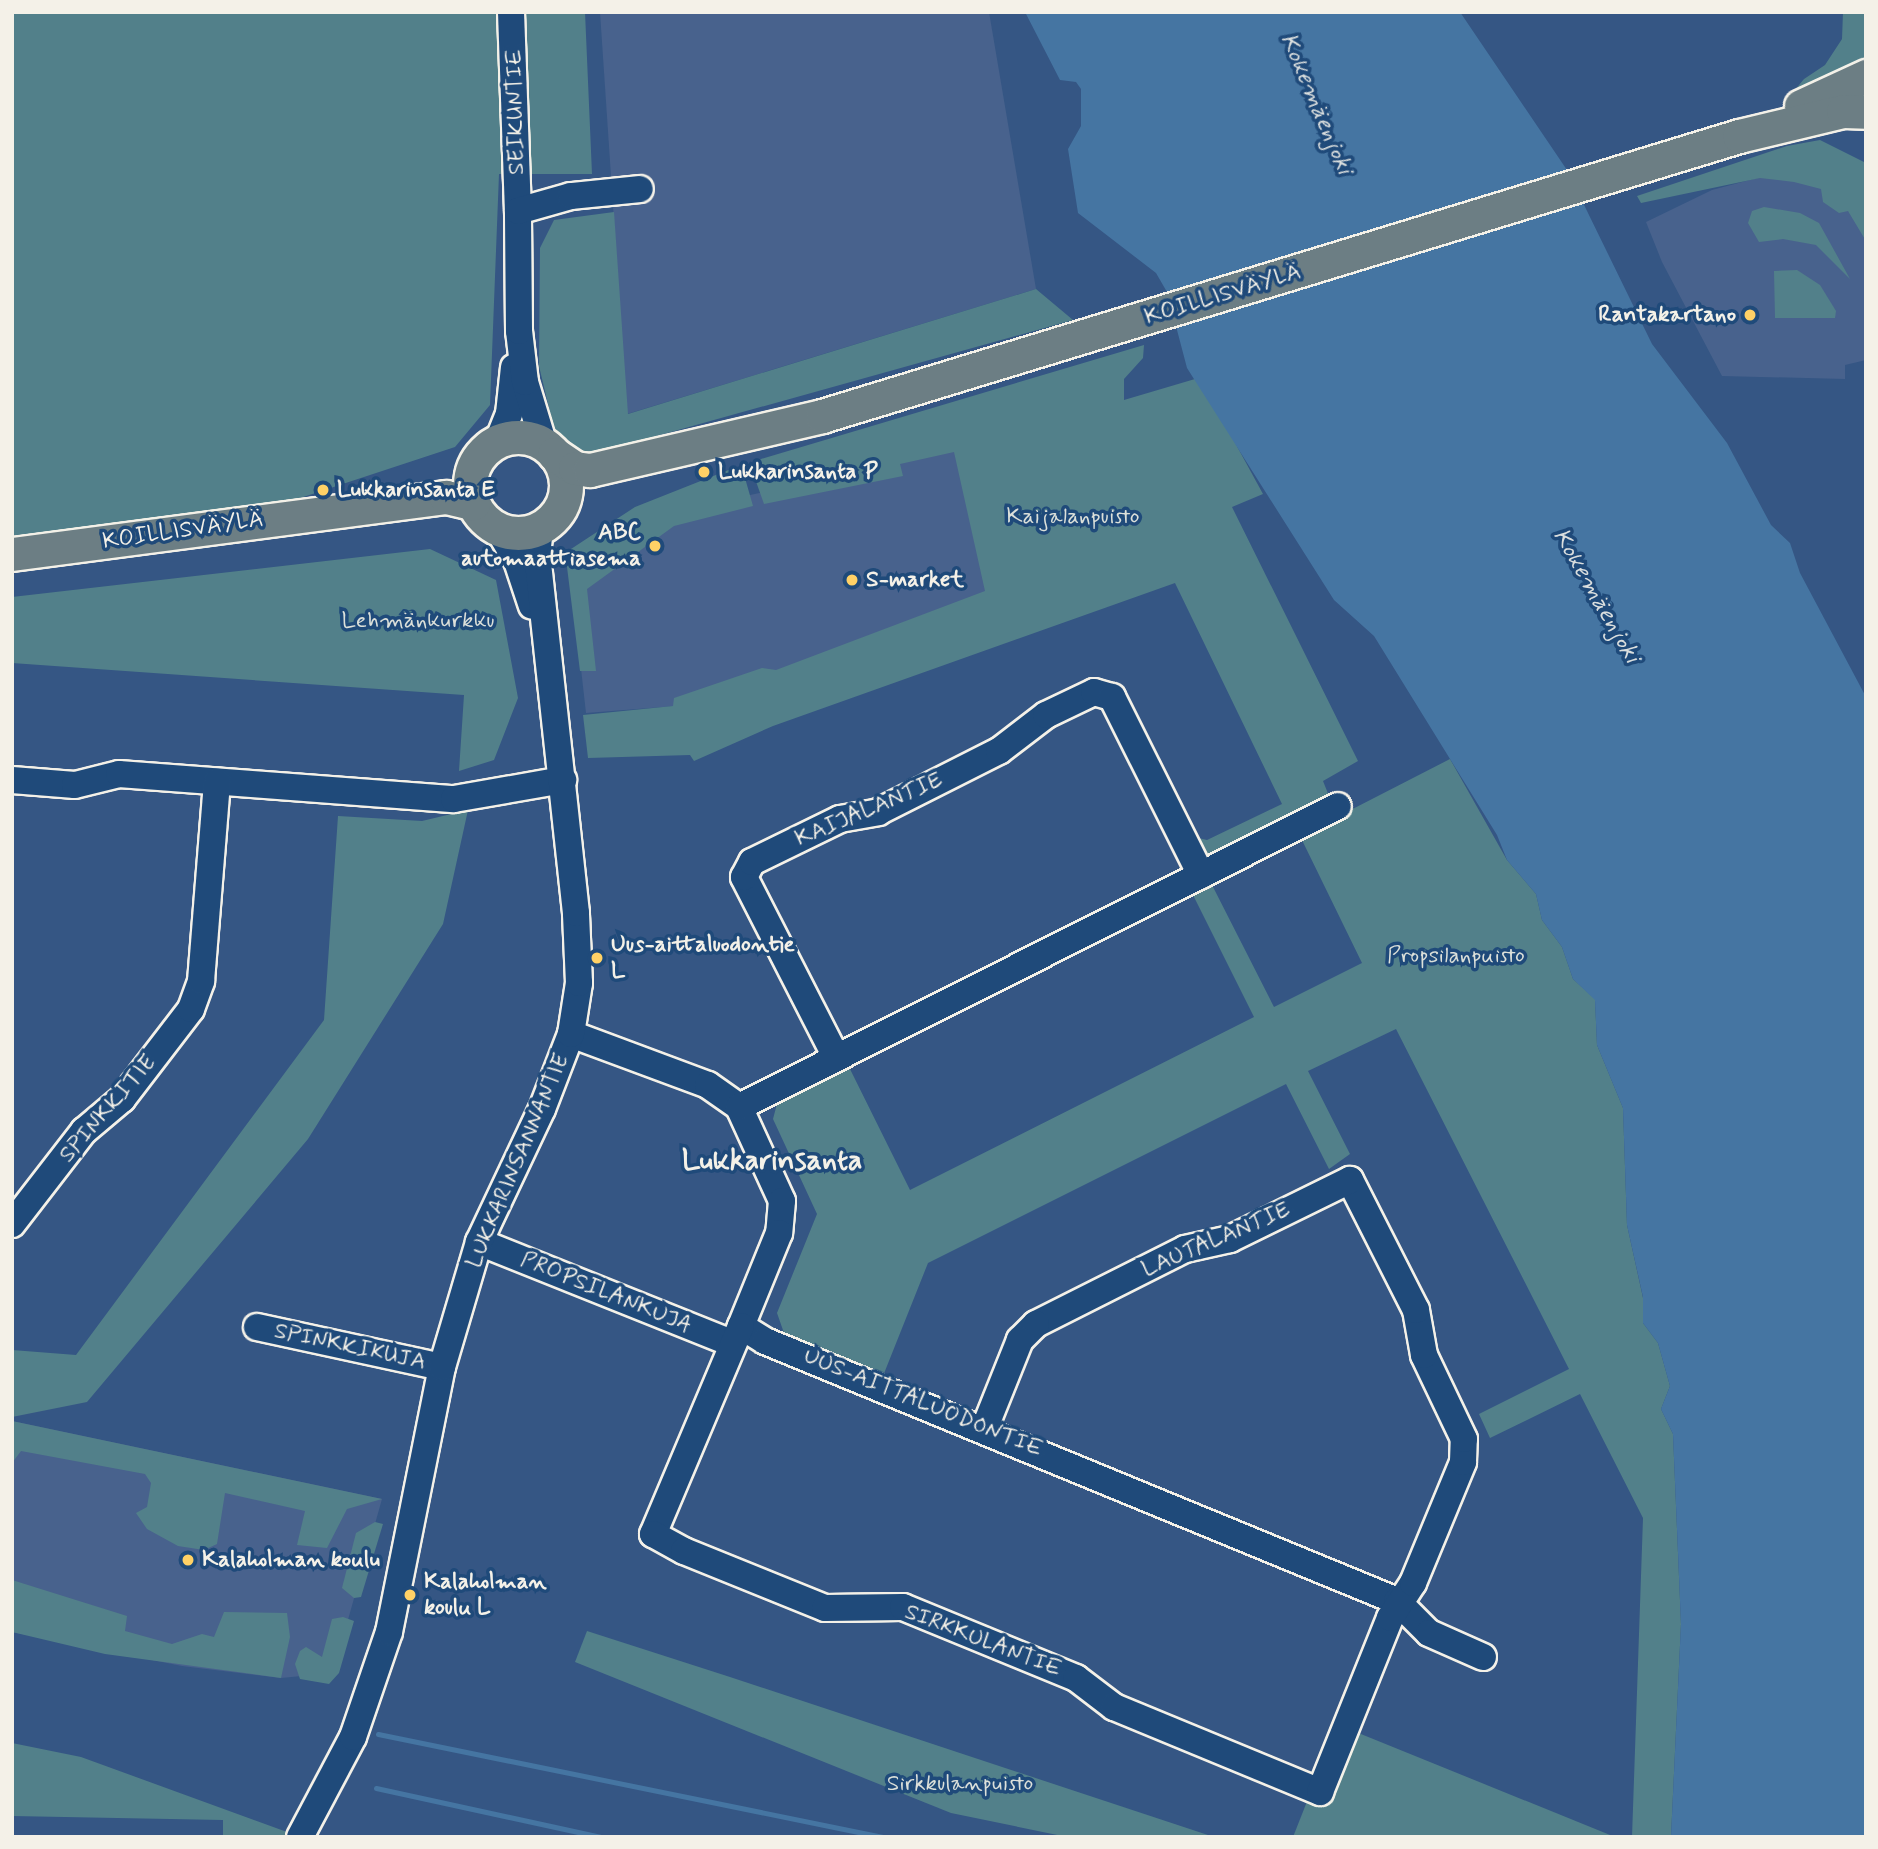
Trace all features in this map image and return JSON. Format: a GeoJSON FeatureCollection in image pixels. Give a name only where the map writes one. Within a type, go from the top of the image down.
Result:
{"type":"FeatureCollection","features":[{"type":"Feature","properties":{"kind":"main road","name":"KOILLISVÄYLÄ"},"geometry":{"type":"LineString","coordinates":[[1739,136],[1866,76]]}},
{"type":"Feature","properties":{"kind":"main road","name":"KOILLISVÄYLÄ"},"geometry":{"type":"LineString","coordinates":[[549,450],[575,468],[590,470],[705,446],[822,416],[1739,136],[1843,111],[1866,112]]}},
{"type":"Feature","properties":{"kind":"main road"},"geometry":{"type":"LineString","coordinates":[[525,438],[549,450],[566,485],[549,520],[519,533],[498,529],[473,503],[470,480],[488,450],[525,438]]}},
{"type":"Feature","properties":{"kind":"main road","name":"KOILLISVÄYLÄ"},"geometry":{"type":"LineString","coordinates":[[549,520],[573,502],[705,446]]}},
{"type":"Feature","properties":{"kind":"main road","name":"KOILLISVÄYLÄ"},"geometry":{"type":"LineString","coordinates":[[353,507],[443,476],[488,450]]}},
{"type":"Feature","properties":{"kind":"main road","name":"KOILLISVÄYLÄ"},"geometry":{"type":"LineString","coordinates":[[12,554],[446,496],[473,503]]}},
{"type":"Feature","properties":{"kind":"street","name":"SEIKUNTIE"},"geometry":{"type":"LineString","coordinates":[[488,450],[509,414],[519,331],[511,12]]}},
{"type":"Feature","properties":{"kind":"street","name":"SEIKUNTIE"},"geometry":{"type":"LineString","coordinates":[[518,211],[571,196],[640,189]]}},
{"type":"Feature","properties":{"kind":"street","name":"SEIKUNTIE"},"geometry":{"type":"LineString","coordinates":[[519,331],[528,395],[549,450]]}},
{"type":"Feature","properties":{"kind":"street","name":"LUKKARINSANNANTIE"},"geometry":{"type":"LineString","coordinates":[[300,1836],[353,1737],[389,1632],[442,1367],[479,1242],[542,1109],[571,1034],[579,983],[563,780],[537,556],[549,520]]}},
{"type":"Feature","properties":{"kind":"street","name":"LUKKARINSANNANTIE"},"geometry":{"type":"LineString","coordinates":[[498,529],[517,561],[551,672]]}},
{"type":"Feature","properties":{"kind":"street","name":"KAIJALANTIE"},"geometry":{"type":"LineString","coordinates":[[836,1057],[744,877],[752,862],[839,819],[877,812],[999,751],[1045,715],[1094,692],[1112,697],[1201,875]]}},
{"type":"Feature","properties":{"kind":"street"},"geometry":{"type":"LineString","coordinates":[[12,780],[75,785],[119,774],[454,799],[563,780]]}},
{"type":"Feature","properties":{"kind":"street","name":"SPINKKITIE"},"geometry":{"type":"LineString","coordinates":[[12,1224],[84,1130],[122,1099],[191,1009],[201,981],[217,782]]}},
{"type":"Feature","properties":{"kind":"street"},"geometry":{"type":"LineString","coordinates":[[739,1107],[1338,806]]}},
{"type":"Feature","properties":{"kind":"street"},"geometry":{"type":"LineString","coordinates":[[571,1034],[708,1085],[739,1107],[782,1200],[779,1233],[736,1335]]}},
{"type":"Feature","properties":{"kind":"street","name":"LAUTALANTIE"},"geometry":{"type":"LineString","coordinates":[[985,1427],[1020,1340],[1036,1324],[1185,1249],[1230,1239],[1350,1180],[1416,1310],[1423,1355],[1464,1439],[1463,1462],[1413,1583],[1397,1601]]}},
{"type":"Feature","properties":{"kind":"street","name":"PROPSILANKUJA"},"geometry":{"type":"LineString","coordinates":[[479,1242],[736,1335]]}},
{"type":"Feature","properties":{"kind":"street","name":"SPINKKIKUJA"},"geometry":{"type":"LineString","coordinates":[[257,1327],[442,1367]]}},
{"type":"Feature","properties":{"kind":"street","name":"UUS-AITTALUODONTIE"},"geometry":{"type":"LineString","coordinates":[[736,1335],[765,1340],[985,1427],[1397,1601],[1429,1633],[1483,1657]]}},
{"type":"Feature","properties":{"kind":"street","name":"SIRKKULANTIE"},"geometry":{"type":"LineString","coordinates":[[736,1335],[653,1534],[684,1551],[825,1608],[903,1607],[1076,1678],[1114,1707],[1320,1792],[1397,1601]]}},
{"type":"Feature","properties":{"kind":"shaded area"},"geometry":{"type":"Polygon","coordinates":[[[600,12],[989,12],[1036,289],[627,414],[600,12]]]}},
{"type":"Feature","properties":{"kind":"shaded area"},"geometry":{"type":"Polygon","coordinates":[[[1806,165],[1866,229],[1866,360],[1845,365],[1845,379],[1722,376],[1662,262],[1646,222],[1712,190],[1806,165]]]}},
{"type":"Feature","properties":{"kind":"shaded area"},"geometry":{"type":"Polygon","coordinates":[[[956,450],[989,595],[676,706],[586,713],[571,580],[649,517],[956,450]]]}},
{"type":"Feature","properties":{"kind":"shaded area","name":"Kalaholman koulu"},"geometry":{"type":"Polygon","coordinates":[[[12,1421],[382,1499],[333,1673],[281,1678],[182,1666],[12,1632],[12,1421]]]}},
{"type":"Feature","properties":{"kind":"green space"},"geometry":{"type":"Polygon","coordinates":[[[12,12],[585,12],[592,174],[499,174],[490,405],[455,447],[282,504],[12,537],[12,12]]]}},
{"type":"Feature","properties":{"kind":"green space"},"geometry":{"type":"Polygon","coordinates":[[[1843,12],[1866,12],[1866,62],[1784,103],[1804,79],[1825,65],[1842,39],[1843,12]]]}},
{"type":"Feature","properties":{"kind":"green space"},"geometry":{"type":"Polygon","coordinates":[[[1820,140],[1866,163],[1866,241],[1848,211],[1839,213],[1823,202],[1821,189],[1794,182],[1760,178],[1641,203],[1637,196],[1787,146],[1820,140]]]}},
{"type":"Feature","properties":{"kind":"green space"},"geometry":{"type":"Polygon","coordinates":[[[1764,207],[1800,213],[1819,223],[1850,279],[1816,245],[1783,239],[1759,242],[1748,223],[1752,211],[1764,207]]]}},
{"type":"Feature","properties":{"kind":"green space"},"geometry":{"type":"Polygon","coordinates":[[[614,212],[628,414],[1036,289],[1073,320],[585,456],[554,429],[539,366],[540,248],[554,220],[614,212]]]}},
{"type":"Feature","properties":{"kind":"green space"},"geometry":{"type":"Polygon","coordinates":[[[1797,270],[1820,285],[1836,311],[1835,318],[1775,318],[1774,271],[1797,270]]]}},
{"type":"Feature","properties":{"kind":"green space","name":"Kaijalanpuisto"},"geometry":{"type":"Polygon","coordinates":[[[1144,345],[1143,358],[1124,379],[1124,400],[1195,379],[1221,417],[1263,494],[1232,507],[1358,761],[1323,781],[1333,806],[1220,860],[1203,856],[1194,837],[1207,840],[1282,804],[1175,583],[773,726],[694,761],[690,755],[588,758],[583,715],[673,706],[674,698],[762,668],[776,670],[985,591],[954,452],[900,464],[903,476],[764,504],[753,473],[753,465],[761,459],[1144,345]]]}},
{"type":"Feature","properties":{"kind":"green space"},"geometry":{"type":"Polygon","coordinates":[[[736,467],[743,471],[753,506],[674,526],[587,589],[596,671],[580,671],[567,567],[571,549],[635,507],[736,467]]]}},
{"type":"Feature","properties":{"kind":"green space","name":"Lehmänkurkku"},"geometry":{"type":"Polygon","coordinates":[[[430,549],[496,580],[518,698],[494,760],[459,771],[464,695],[12,663],[12,597],[430,549]]]}},
{"type":"Feature","properties":{"kind":"green space","name":"Propsilanpuisto"},"geometry":{"type":"Polygon","coordinates":[[[1450,759],[1507,860],[1536,894],[1542,920],[1562,947],[1573,979],[1595,999],[1597,1045],[1623,1108],[1627,1225],[1643,1298],[1643,1323],[1658,1343],[1670,1386],[1661,1409],[1673,1434],[1681,1624],[1671,1837],[1632,1837],[1643,1518],[1580,1394],[1490,1438],[1479,1414],[1569,1369],[1396,1029],[1308,1071],[1350,1154],[1329,1169],[1286,1084],[928,1263],[883,1376],[784,1333],[777,1313],[817,1214],[773,1119],[778,1100],[847,1063],[910,1190],[1254,1017],[1192,893],[1211,883],[1274,1007],[1362,963],[1300,836],[1450,759]]]}},
{"type":"Feature","properties":{"kind":"green space"},"geometry":{"type":"Polygon","coordinates":[[[468,810],[443,924],[308,1139],[87,1402],[12,1417],[12,1350],[76,1355],[324,1020],[338,816],[422,821],[468,810]]]}},
{"type":"Feature","properties":{"kind":"green space"},"geometry":{"type":"Polygon","coordinates":[[[12,1421],[382,1499],[347,1509],[327,1548],[297,1545],[305,1511],[225,1493],[217,1544],[204,1550],[178,1546],[147,1529],[136,1513],[147,1507],[151,1483],[145,1474],[21,1451],[12,1463],[12,1421]]]}},
{"type":"Feature","properties":{"kind":"green space"},"geometry":{"type":"Polygon","coordinates":[[[375,1522],[383,1524],[361,1597],[354,1598],[342,1588],[356,1533],[375,1522]]]}},
{"type":"Feature","properties":{"kind":"green space"},"geometry":{"type":"Polygon","coordinates":[[[12,1580],[127,1616],[125,1631],[172,1644],[202,1634],[214,1637],[224,1612],[287,1613],[290,1637],[281,1678],[105,1654],[12,1632],[12,1580]]]}},
{"type":"Feature","properties":{"kind":"green space"},"geometry":{"type":"Polygon","coordinates":[[[343,1617],[354,1621],[339,1673],[329,1684],[300,1679],[295,1664],[300,1651],[306,1647],[322,1657],[332,1619],[343,1617]]]}},
{"type":"Feature","properties":{"kind":"green space","name":"Sirkkulanpuisto"},"geometry":{"type":"Polygon","coordinates":[[[587,1631],[1214,1837],[1067,1837],[951,1813],[575,1662],[587,1631]]]}},
{"type":"Feature","properties":{"kind":"green space"},"geometry":{"type":"Polygon","coordinates":[[[1351,1730],[1615,1837],[1293,1837],[1308,1799],[1351,1730]]]}},
{"type":"Feature","properties":{"kind":"green space"},"geometry":{"type":"Polygon","coordinates":[[[12,1743],[81,1757],[287,1832],[284,1837],[223,1837],[223,1820],[12,1816],[12,1743]]]}},
{"type":"Feature","properties":{"kind":"water","name":"Kokemäenjoki"},"geometry":{"type":"Polygon","coordinates":[[[1025,12],[1460,12],[1567,170],[1652,344],[1727,443],[1771,525],[1790,543],[1800,573],[1866,697],[1866,1837],[1671,1837],[1681,1624],[1673,1434],[1661,1409],[1670,1386],[1658,1343],[1643,1323],[1643,1297],[1627,1225],[1623,1108],[1597,1045],[1595,1000],[1573,979],[1562,947],[1542,920],[1536,894],[1507,860],[1497,835],[1374,636],[1334,600],[1187,368],[1167,292],[1156,273],[1078,213],[1068,149],[1081,126],[1081,89],[1076,82],[1060,80],[1025,12]]]}},
{"type":"Feature","properties":{"kind":"waterway"},"geometry":{"type":"LineString","coordinates":[[378,1734],[883,1837]]}},
{"type":"Feature","properties":{"kind":"waterway"},"geometry":{"type":"LineString","coordinates":[[376,1788],[600,1837]]}},
{"type":"Feature","properties":{"kind":"place","name":"Rantakartano"},"geometry":{"type":"Point","coordinates":[1750,315]}},
{"type":"Feature","properties":{"kind":"place","name":"Lukkarinsanta P"},"geometry":{"type":"Point","coordinates":[704,472]}},
{"type":"Feature","properties":{"kind":"place","name":"Lukkarinsanta E"},"geometry":{"type":"Point","coordinates":[323,490]}},
{"type":"Feature","properties":{"kind":"place","name":"ABC automaattiasema"},"geometry":{"type":"Point","coordinates":[655,546]}},
{"type":"Feature","properties":{"kind":"place","name":"S-market"},"geometry":{"type":"Point","coordinates":[852,580]}},
{"type":"Feature","properties":{"kind":"place","name":"Uus-aittaluodontie L"},"geometry":{"type":"Point","coordinates":[597,958]}},
{"type":"Feature","properties":{"kind":"place","name":"Kalaholman koulu"},"geometry":{"type":"Point","coordinates":[188,1560]}},
{"type":"Feature","properties":{"kind":"place","name":"Kalaholman koulu L"},"geometry":{"type":"Point","coordinates":[410,1595]}},
{"type":"Feature","properties":{"kind":"district","name":"Lukkarinsanta"},"geometry":{"type":"Point","coordinates":[772,1161]}}]}
